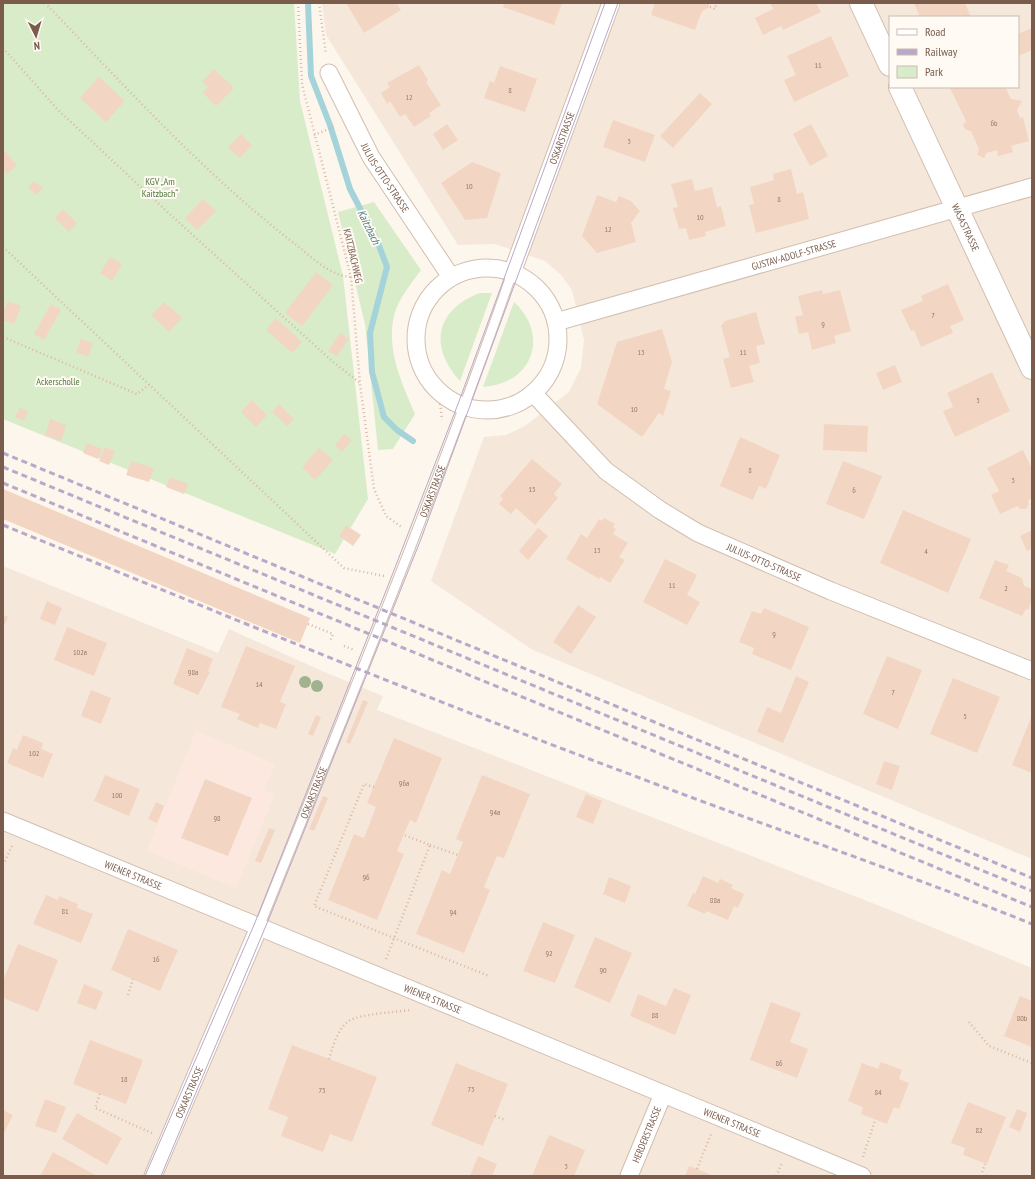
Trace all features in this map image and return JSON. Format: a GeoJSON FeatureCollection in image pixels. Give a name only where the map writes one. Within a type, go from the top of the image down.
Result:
{"type":"FeatureCollection","features":[{"type":"Feature","properties":{"kind":"street","name":"OSKARSTRASSE"},"geometry":{"type":"LineString","coordinates":[[512,273],[611,3]]}},
{"type":"Feature","properties":{"kind":"street"},"geometry":{"type":"LineString","coordinates":[[861,3],[889,63]]}},
{"type":"Feature","properties":{"kind":"street","name":"JULIUS-OTTO-STRASSE"},"geometry":{"type":"LineString","coordinates":[[329,73],[371,157],[452,277]]}},
{"type":"Feature","properties":{"kind":"street","name":"WASASTRASSE"},"geometry":{"type":"LineString","coordinates":[[900,88],[1032,368]]}},
{"type":"Feature","properties":{"kind":"street","name":"GUSTAV-ADOLF-STRASSE"},"geometry":{"type":"LineString","coordinates":[[556,322],[957,207],[1032,187]]}},
{"type":"Feature","properties":{"kind":"street"},"geometry":{"type":"LineString","coordinates":[[488,268],[512,273],[536,288],[548,303],[556,322],[558,341],[555,361],[546,378],[533,393],[514,404],[493,410],[465,407],[439,392],[425,375],[417,354],[416,332],[422,310],[434,291],[452,277],[469,270],[488,268]]}},
{"type":"Feature","properties":{"kind":"street","name":"JULIUS-OTTO-STRASSE"},"geometry":{"type":"LineString","coordinates":[[533,393],[606,471],[660,510],[698,533],[831,591],[1032,671]]}},
{"type":"Feature","properties":{"kind":"street","name":"WIENER STRASSE"},"geometry":{"type":"LineString","coordinates":[[3,821],[860,1175]]}},
{"type":"Feature","properties":{"kind":"street","name":"OSKARSTRASSE"},"geometry":{"type":"LineString","coordinates":[[153,1176],[214,1029],[259,927]]}},
{"type":"Feature","properties":{"kind":"street","name":"HERDERSTRASSE"},"geometry":{"type":"LineString","coordinates":[[629,1176],[663,1094]]}},
{"type":"Feature","properties":{"kind":"lane","name":"OSKARSTRASSE"},"geometry":{"type":"LineString","coordinates":[[259,927],[413,544],[465,407],[512,273]]}},
{"type":"Feature","properties":{"kind":"path"},"geometry":{"type":"LineString","coordinates":[[45,3],[158,120],[257,215],[331,272],[351,277]]}},
{"type":"Feature","properties":{"kind":"path","name":"KAITZBACHWEG"},"geometry":{"type":"LineString","coordinates":[[298,3],[302,84],[351,277],[360,384],[374,489],[386,516],[404,528]]}},
{"type":"Feature","properties":{"kind":"path"},"geometry":{"type":"LineString","coordinates":[[319,3],[329,73]]}},
{"type":"Feature","properties":{"kind":"path"},"geometry":{"type":"LineString","coordinates":[[710,7],[715,9],[717,3]]}},
{"type":"Feature","properties":{"kind":"path"},"geometry":{"type":"LineString","coordinates":[[3,48],[58,110],[332,361],[360,384]]}},
{"type":"Feature","properties":{"kind":"path"},"geometry":{"type":"LineString","coordinates":[[3,247],[344,568],[373,575],[386,576]]}},
{"type":"Feature","properties":{"kind":"path"},"geometry":{"type":"LineString","coordinates":[[3,337],[137,394],[149,385]]}},
{"type":"Feature","properties":{"kind":"path"},"geometry":{"type":"LineString","coordinates":[[308,624],[333,634],[330,641]]}},
{"type":"Feature","properties":{"kind":"path"},"geometry":{"type":"LineString","coordinates":[[374,787],[364,784],[314,906],[489,976]]}},
{"type":"Feature","properties":{"kind":"path"},"geometry":{"type":"LineString","coordinates":[[404,835],[458,855]]}},
{"type":"Feature","properties":{"kind":"path"},"geometry":{"type":"LineString","coordinates":[[379,977],[430,845]]}},
{"type":"Feature","properties":{"kind":"path"},"geometry":{"type":"LineString","coordinates":[[128,995],[133,979]]}},
{"type":"Feature","properties":{"kind":"path"},"geometry":{"type":"LineString","coordinates":[[329,1059],[336,1038],[349,1021],[366,1016],[412,1010]]}},
{"type":"Feature","properties":{"kind":"path"},"geometry":{"type":"LineString","coordinates":[[969,1022],[989,1046],[1032,1061]]}},
{"type":"Feature","properties":{"kind":"path"},"geometry":{"type":"LineString","coordinates":[[100,1094],[95,1108],[168,1140]]}},
{"type":"Feature","properties":{"kind":"path"},"geometry":{"type":"LineString","coordinates":[[495,1116],[505,1120]]}},
{"type":"Feature","properties":{"kind":"path"},"geometry":{"type":"LineString","coordinates":[[696,1169],[718,1116]]}},
{"type":"Feature","properties":{"kind":"path"},"geometry":{"type":"LineString","coordinates":[[860,1175],[875,1120]]}},
{"type":"Feature","properties":{"kind":"path"},"geometry":{"type":"LineString","coordinates":[[981,1176],[985,1164]]}},
{"type":"Feature","properties":{"kind":"shaded area"},"geometry":{"type":"Polygon","coordinates":[[[322,3],[1032,3],[1032,859],[531,649],[431,581],[484,437],[506,435],[525,426],[569,392],[581,368],[584,340],[572,290],[561,275],[545,261],[495,244],[458,245],[326,35],[322,3]]]}},
{"type":"Feature","properties":{"kind":"shaded area"},"geometry":{"type":"Polygon","coordinates":[[[3,566],[218,653],[229,629],[322,671],[383,696],[377,710],[885,908],[1032,968],[1032,1176],[3,1176],[3,566]]]}},
{"type":"Feature","properties":{"kind":"shaded area"},"geometry":{"type":"Polygon","coordinates":[[[196,731],[275,764],[264,790],[275,794],[236,888],[147,851],[196,731]]]}},
{"type":"Feature","properties":{"kind":"green space","name":"KGV „Am Kaitzbach“"},"geometry":{"type":"Polygon","coordinates":[[[3,3],[294,3],[300,101],[343,276],[368,499],[335,554],[3,419],[3,3]]]}},
{"type":"Feature","properties":{"kind":"green space"},"geometry":{"type":"Polygon","coordinates":[[[374,202],[421,270],[398,304],[392,329],[392,341],[397,366],[415,414],[393,449],[378,450],[365,324],[338,212],[374,202]]]}},
{"type":"Feature","properties":{"kind":"green space"},"geometry":{"type":"Polygon","coordinates":[[[480,293],[492,293],[460,381],[450,368],[443,355],[441,342],[442,330],[446,319],[454,309],[465,300],[480,293]]]}},
{"type":"Feature","properties":{"kind":"green space"},"geometry":{"type":"Polygon","coordinates":[[[514,302],[525,315],[531,329],[533,343],[531,356],[524,367],[514,377],[500,384],[483,387],[514,302]]]}},
{"type":"Feature","properties":{"kind":"building"},"geometry":{"type":"Polygon","coordinates":[[[346,3],[396,3],[401,10],[364,33],[346,3]]]}},
{"type":"Feature","properties":{"kind":"building"},"geometry":{"type":"Polygon","coordinates":[[[504,3],[562,3],[554,25],[503,7],[504,3]]]}},
{"type":"Feature","properties":{"kind":"building"},"geometry":{"type":"Polygon","coordinates":[[[655,3],[708,3],[710,7],[702,11],[695,30],[651,15],[655,3]]]}},
{"type":"Feature","properties":{"kind":"building"},"geometry":{"type":"Polygon","coordinates":[[[770,3],[816,3],[821,12],[783,30],[781,26],[763,35],[755,18],[773,9],[770,3]]]}},
{"type":"Feature","properties":{"kind":"building"},"geometry":{"type":"Polygon","coordinates":[[[914,3],[965,3],[971,16],[918,16],[919,15],[914,3]]]}},
{"type":"Feature","properties":{"kind":"building"},"geometry":{"type":"Polygon","coordinates":[[[1032,28],[1032,50],[1019,56],[1019,34],[1032,28]]]}},
{"type":"Feature","properties":{"kind":"building"},"geometry":{"type":"Polygon","coordinates":[[[831,36],[849,76],[794,102],[784,80],[796,75],[787,56],[831,36]]]}},
{"type":"Feature","properties":{"kind":"building"},"geometry":{"type":"Polygon","coordinates":[[[419,65],[428,80],[426,82],[441,105],[429,113],[431,116],[414,127],[405,114],[400,117],[390,101],[387,104],[381,93],[390,87],[387,83],[419,65]]]}},
{"type":"Feature","properties":{"kind":"building"},"geometry":{"type":"Polygon","coordinates":[[[500,66],[537,79],[525,112],[484,98],[490,81],[494,83],[500,66]]]}},
{"type":"Feature","properties":{"kind":"building"},"geometry":{"type":"Polygon","coordinates":[[[214,69],[234,88],[216,106],[203,93],[208,87],[202,82],[214,69]]]}},
{"type":"Feature","properties":{"kind":"building"},"geometry":{"type":"Polygon","coordinates":[[[99,77],[125,101],[106,122],[80,98],[99,77]]]}},
{"type":"Feature","properties":{"kind":"building"},"geometry":{"type":"Polygon","coordinates":[[[950,88],[1006,88],[1011,99],[1022,101],[1017,110],[1020,118],[1023,117],[1029,141],[1011,146],[1013,152],[998,156],[997,150],[986,153],[984,158],[977,155],[979,149],[971,131],[966,130],[963,125],[966,121],[950,88]]]}},
{"type":"Feature","properties":{"kind":"building"},"geometry":{"type":"Polygon","coordinates":[[[700,93],[712,104],[673,148],[660,136],[700,93]]]}},
{"type":"Feature","properties":{"kind":"building"},"geometry":{"type":"Polygon","coordinates":[[[613,120],[655,135],[645,162],[603,147],[613,120]]]}},
{"type":"Feature","properties":{"kind":"building"},"geometry":{"type":"Polygon","coordinates":[[[447,124],[458,140],[443,150],[433,134],[447,124]]]}},
{"type":"Feature","properties":{"kind":"building"},"geometry":{"type":"Polygon","coordinates":[[[811,124],[828,156],[810,166],[793,134],[811,124]]]}},
{"type":"Feature","properties":{"kind":"building"},"geometry":{"type":"Polygon","coordinates":[[[241,134],[252,145],[240,158],[228,147],[241,134]]]}},
{"type":"Feature","properties":{"kind":"building"},"geometry":{"type":"Polygon","coordinates":[[[3,149],[17,165],[7,174],[3,169],[3,149]]]}},
{"type":"Feature","properties":{"kind":"building"},"geometry":{"type":"Polygon","coordinates":[[[472,162],[501,173],[487,218],[465,220],[441,183],[472,162]]]}},
{"type":"Feature","properties":{"kind":"building"},"geometry":{"type":"Polygon","coordinates":[[[791,169],[797,194],[803,192],[809,219],[756,233],[749,205],[754,204],[750,187],[774,180],[773,174],[791,169]]]}},
{"type":"Feature","properties":{"kind":"building"},"geometry":{"type":"Polygon","coordinates":[[[692,179],[695,191],[712,187],[717,207],[721,206],[726,226],[705,232],[706,236],[689,240],[686,228],[679,229],[673,208],[678,207],[671,184],[692,179]]]}},
{"type":"Feature","properties":{"kind":"building"},"geometry":{"type":"Polygon","coordinates":[[[34,181],[43,188],[36,195],[28,187],[34,181]]]}},
{"type":"Feature","properties":{"kind":"building"},"geometry":{"type":"Polygon","coordinates":[[[597,195],[616,202],[619,196],[631,201],[640,211],[631,223],[636,242],[597,253],[582,236],[597,195]]]}},
{"type":"Feature","properties":{"kind":"building"},"geometry":{"type":"Polygon","coordinates":[[[203,199],[216,211],[197,230],[185,218],[203,199]]]}},
{"type":"Feature","properties":{"kind":"building"},"geometry":{"type":"Polygon","coordinates":[[[63,209],[77,223],[69,232],[55,218],[63,209]]]}},
{"type":"Feature","properties":{"kind":"building"},"geometry":{"type":"Polygon","coordinates":[[[110,257],[122,264],[112,281],[100,273],[110,257]]]}},
{"type":"Feature","properties":{"kind":"building"},"geometry":{"type":"Polygon","coordinates":[[[316,272],[333,285],[302,326],[285,313],[316,272]]]}},
{"type":"Feature","properties":{"kind":"building"},"geometry":{"type":"Polygon","coordinates":[[[948,284],[964,320],[950,326],[953,333],[921,347],[914,330],[911,331],[901,310],[923,301],[921,296],[948,284]]]}},
{"type":"Feature","properties":{"kind":"building"},"geometry":{"type":"Polygon","coordinates":[[[822,290],[823,294],[840,290],[851,331],[834,336],[836,343],[812,350],[808,332],[799,334],[795,317],[803,315],[798,296],[822,290]]]}},
{"type":"Feature","properties":{"kind":"building"},"geometry":{"type":"Polygon","coordinates":[[[8,301],[21,306],[14,324],[3,320],[3,312],[8,301]]]}},
{"type":"Feature","properties":{"kind":"building"},"geometry":{"type":"Polygon","coordinates":[[[164,302],[182,318],[169,332],[151,315],[164,302]]]}},
{"type":"Feature","properties":{"kind":"building"},"geometry":{"type":"Polygon","coordinates":[[[51,304],[61,310],[44,340],[34,334],[51,304]]]}},
{"type":"Feature","properties":{"kind":"building"},"geometry":{"type":"Polygon","coordinates":[[[756,312],[765,344],[756,346],[760,363],[749,366],[754,382],[731,388],[723,359],[730,357],[721,326],[725,321],[756,312]]]}},
{"type":"Feature","properties":{"kind":"building"},"geometry":{"type":"Polygon","coordinates":[[[276,318],[302,342],[292,353],[266,330],[276,318]]]}},
{"type":"Feature","properties":{"kind":"building"},"geometry":{"type":"Polygon","coordinates":[[[662,329],[672,362],[664,389],[671,391],[663,416],[659,413],[642,437],[597,404],[617,342],[662,329]]]}},
{"type":"Feature","properties":{"kind":"building"},"geometry":{"type":"Polygon","coordinates":[[[340,333],[349,339],[337,356],[328,351],[340,333]]]}},
{"type":"Feature","properties":{"kind":"building"},"geometry":{"type":"Polygon","coordinates":[[[81,339],[93,343],[88,357],[76,352],[81,339]]]}},
{"type":"Feature","properties":{"kind":"building"},"geometry":{"type":"Polygon","coordinates":[[[895,365],[902,382],[883,390],[876,373],[895,365]]]}},
{"type":"Feature","properties":{"kind":"building"},"geometry":{"type":"Polygon","coordinates":[[[992,372],[1010,411],[955,437],[943,411],[953,407],[947,393],[992,372]]]}},
{"type":"Feature","properties":{"kind":"building"},"geometry":{"type":"Polygon","coordinates":[[[252,400],[267,415],[256,427],[241,412],[252,400]]]}},
{"type":"Feature","properties":{"kind":"building"},"geometry":{"type":"Polygon","coordinates":[[[279,404],[294,419],[287,426],[272,412],[279,404]]]}},
{"type":"Feature","properties":{"kind":"building"},"geometry":{"type":"Polygon","coordinates":[[[20,408],[28,411],[24,421],[15,417],[20,408]]]}},
{"type":"Feature","properties":{"kind":"building"},"geometry":{"type":"Polygon","coordinates":[[[50,419],[66,425],[61,441],[45,435],[50,419]]]}},
{"type":"Feature","properties":{"kind":"building"},"geometry":{"type":"Polygon","coordinates":[[[824,424],[868,426],[867,452],[823,450],[824,424]]]}},
{"type":"Feature","properties":{"kind":"building"},"geometry":{"type":"Polygon","coordinates":[[[344,434],[352,440],[342,452],[335,445],[344,434]]]}},
{"type":"Feature","properties":{"kind":"building"},"geometry":{"type":"Polygon","coordinates":[[[740,437],[780,455],[766,489],[759,486],[753,500],[720,486],[740,437]]]}},
{"type":"Feature","properties":{"kind":"building"},"geometry":{"type":"Polygon","coordinates":[[[87,443],[102,449],[98,459],[83,453],[87,443]]]}},
{"type":"Feature","properties":{"kind":"building"},"geometry":{"type":"Polygon","coordinates":[[[105,447],[115,451],[109,465],[99,461],[105,447]]]}},
{"type":"Feature","properties":{"kind":"building"},"geometry":{"type":"Polygon","coordinates":[[[319,448],[333,460],[315,480],[302,467],[319,448]]]}},
{"type":"Feature","properties":{"kind":"building"},"geometry":{"type":"Polygon","coordinates":[[[1023,450],[1032,469],[1032,499],[1028,500],[1029,504],[1026,509],[1020,509],[1018,506],[1000,514],[991,495],[999,491],[987,468],[1023,450]]]}},
{"type":"Feature","properties":{"kind":"building"},"geometry":{"type":"Polygon","coordinates":[[[532,459],[562,484],[554,494],[558,498],[535,525],[516,508],[511,514],[499,504],[503,499],[500,496],[532,459]]]}},
{"type":"Feature","properties":{"kind":"building"},"geometry":{"type":"Polygon","coordinates":[[[131,461],[154,468],[149,482],[126,475],[131,461]]]}},
{"type":"Feature","properties":{"kind":"building"},"geometry":{"type":"Polygon","coordinates":[[[843,461],[882,476],[864,519],[826,504],[843,461]]]}},
{"type":"Feature","properties":{"kind":"building"},"geometry":{"type":"Polygon","coordinates":[[[170,477],[188,484],[184,494],[166,487],[170,477]]]}},
{"type":"Feature","properties":{"kind":"building"},"geometry":{"type":"Polygon","coordinates":[[[3,489],[310,618],[300,643],[3,519],[3,489]]]}},
{"type":"Feature","properties":{"kind":"building"},"geometry":{"type":"Polygon","coordinates":[[[903,510],[971,539],[948,593],[880,563],[903,510]]]}},
{"type":"Feature","properties":{"kind":"building"},"geometry":{"type":"Polygon","coordinates":[[[604,518],[615,524],[613,527],[616,529],[613,534],[628,543],[619,557],[625,560],[610,583],[601,577],[599,579],[566,559],[581,534],[587,538],[599,519],[602,521],[604,518]]]}},
{"type":"Feature","properties":{"kind":"building"},"geometry":{"type":"Polygon","coordinates":[[[346,525],[361,535],[353,546],[339,536],[346,525]]]}},
{"type":"Feature","properties":{"kind":"building"},"geometry":{"type":"Polygon","coordinates":[[[538,528],[548,536],[528,560],[519,551],[538,528]]]}},
{"type":"Feature","properties":{"kind":"building"},"geometry":{"type":"Polygon","coordinates":[[[1032,530],[1032,549],[1027,551],[1020,536],[1032,530]]]}},
{"type":"Feature","properties":{"kind":"building"},"geometry":{"type":"Polygon","coordinates":[[[665,559],[697,575],[687,595],[700,602],[687,625],[643,602],[665,559]]]}},
{"type":"Feature","properties":{"kind":"building"},"geometry":{"type":"Polygon","coordinates":[[[995,560],[1009,565],[1006,571],[1022,578],[1024,586],[1032,589],[1032,600],[1028,610],[1026,609],[1022,616],[979,598],[995,560]]]}},
{"type":"Feature","properties":{"kind":"building"},"geometry":{"type":"Polygon","coordinates":[[[47,601],[62,608],[55,625],[40,619],[47,601]]]}},
{"type":"Feature","properties":{"kind":"building"},"geometry":{"type":"Polygon","coordinates":[[[578,605],[596,617],[571,654],[553,642],[578,605]]]}},
{"type":"Feature","properties":{"kind":"building"},"geometry":{"type":"Polygon","coordinates":[[[764,608],[809,627],[791,670],[752,654],[754,648],[739,642],[752,611],[761,614],[764,608]]]}},
{"type":"Feature","properties":{"kind":"building"},"geometry":{"type":"Polygon","coordinates":[[[3,615],[8,617],[3,628],[3,615]]]}},
{"type":"Feature","properties":{"kind":"building"},"geometry":{"type":"Polygon","coordinates":[[[67,627],[107,643],[94,676],[54,660],[67,627]]]}},
{"type":"Feature","properties":{"kind":"building"},"geometry":{"type":"Polygon","coordinates":[[[246,646],[295,666],[280,702],[286,704],[276,729],[260,723],[258,728],[237,719],[240,714],[221,707],[246,646]]]}},
{"type":"Feature","properties":{"kind":"building"},"geometry":{"type":"Polygon","coordinates":[[[187,648],[213,659],[208,671],[210,672],[198,695],[173,684],[187,648]]]}},
{"type":"Feature","properties":{"kind":"building"},"geometry":{"type":"Polygon","coordinates":[[[887,656],[922,670],[898,729],[863,714],[887,656]]]}},
{"type":"Feature","properties":{"kind":"building"},"geometry":{"type":"Polygon","coordinates":[[[796,676],[809,682],[783,743],[757,732],[767,707],[781,713],[796,676]]]}},
{"type":"Feature","properties":{"kind":"building"},"geometry":{"type":"Polygon","coordinates":[[[953,678],[1000,697],[977,753],[930,734],[953,678]]]}},
{"type":"Feature","properties":{"kind":"building"},"geometry":{"type":"Polygon","coordinates":[[[91,690],[111,698],[101,724],[81,716],[91,690]]]}},
{"type":"Feature","properties":{"kind":"building"},"geometry":{"type":"Polygon","coordinates":[[[363,700],[368,702],[350,744],[346,742],[363,700]]]}},
{"type":"Feature","properties":{"kind":"building"},"geometry":{"type":"Polygon","coordinates":[[[316,715],[321,717],[313,736],[308,734],[316,715]]]}},
{"type":"Feature","properties":{"kind":"building"},"geometry":{"type":"Polygon","coordinates":[[[1032,715],[1032,773],[1012,765],[1032,715]]]}},
{"type":"Feature","properties":{"kind":"building"},"geometry":{"type":"Polygon","coordinates":[[[23,735],[43,743],[41,749],[53,754],[43,778],[7,763],[13,748],[17,750],[23,735]]]}},
{"type":"Feature","properties":{"kind":"building"},"geometry":{"type":"Polygon","coordinates":[[[394,738],[442,758],[416,823],[410,820],[397,851],[404,854],[377,920],[328,900],[354,834],[364,838],[376,807],[367,803],[394,738]]]}},
{"type":"Feature","properties":{"kind":"building"},"geometry":{"type":"Polygon","coordinates":[[[884,761],[900,766],[892,790],[876,784],[884,761]]]}},
{"type":"Feature","properties":{"kind":"building"},"geometry":{"type":"Polygon","coordinates":[[[105,775],[140,789],[129,816],[94,801],[105,775]]]}},
{"type":"Feature","properties":{"kind":"building"},"geometry":{"type":"Polygon","coordinates":[[[482,775],[530,794],[504,858],[497,856],[484,887],[490,890],[464,953],[416,934],[442,870],[450,874],[463,842],[456,839],[482,775]]]}},
{"type":"Feature","properties":{"kind":"building"},"geometry":{"type":"Polygon","coordinates":[[[205,779],[252,798],[228,856],[181,838],[205,779]]]}},
{"type":"Feature","properties":{"kind":"building"},"geometry":{"type":"Polygon","coordinates":[[[586,794],[602,801],[593,824],[576,817],[586,794]]]}},
{"type":"Feature","properties":{"kind":"building"},"geometry":{"type":"Polygon","coordinates":[[[323,796],[328,798],[314,831],[309,829],[323,796]]]}},
{"type":"Feature","properties":{"kind":"building"},"geometry":{"type":"Polygon","coordinates":[[[156,802],[164,806],[157,823],[148,819],[156,802]]]}},
{"type":"Feature","properties":{"kind":"building"},"geometry":{"type":"Polygon","coordinates":[[[269,828],[275,830],[261,863],[255,861],[269,828]]]}},
{"type":"Feature","properties":{"kind":"building"},"geometry":{"type":"Polygon","coordinates":[[[703,876],[718,883],[720,879],[733,885],[731,888],[744,894],[738,908],[734,906],[728,920],[706,911],[705,914],[687,906],[693,893],[695,894],[703,876]]]}},
{"type":"Feature","properties":{"kind":"building"},"geometry":{"type":"Polygon","coordinates":[[[609,877],[631,886],[625,903],[603,894],[609,877]]]}},
{"type":"Feature","properties":{"kind":"building"},"geometry":{"type":"Polygon","coordinates":[[[46,895],[58,900],[59,896],[78,904],[77,908],[93,914],[81,943],[33,924],[46,895]]]}},
{"type":"Feature","properties":{"kind":"building"},"geometry":{"type":"Polygon","coordinates":[[[543,922],[575,935],[555,983],[523,971],[543,922]]]}},
{"type":"Feature","properties":{"kind":"building"},"geometry":{"type":"Polygon","coordinates":[[[128,929],[178,950],[160,991],[111,970],[128,929]]]}},
{"type":"Feature","properties":{"kind":"building"},"geometry":{"type":"Polygon","coordinates":[[[595,937],[632,953],[610,1003],[574,987],[595,937]]]}},
{"type":"Feature","properties":{"kind":"building"},"geometry":{"type":"Polygon","coordinates":[[[18,944],[58,960],[38,1012],[3,998],[3,981],[18,944]]]}},
{"type":"Feature","properties":{"kind":"building"},"geometry":{"type":"Polygon","coordinates":[[[84,984],[103,992],[96,1010],[77,1003],[84,984]]]}},
{"type":"Feature","properties":{"kind":"building"},"geometry":{"type":"Polygon","coordinates":[[[674,988],[691,995],[675,1035],[630,1016],[638,994],[666,1006],[674,988]]]}},
{"type":"Feature","properties":{"kind":"building"},"geometry":{"type":"Polygon","coordinates":[[[1020,996],[1032,1001],[1032,1047],[1004,1036],[1020,996]]]}},
{"type":"Feature","properties":{"kind":"building"},"geometry":{"type":"Polygon","coordinates":[[[771,1002],[801,1013],[790,1042],[808,1049],[797,1078],[750,1060],[771,1002]]]}},
{"type":"Feature","properties":{"kind":"building"},"geometry":{"type":"Polygon","coordinates":[[[90,1040],[143,1060],[126,1104],[73,1084],[90,1040]]]}},
{"type":"Feature","properties":{"kind":"building"},"geometry":{"type":"Polygon","coordinates":[[[292,1045],[377,1077],[352,1142],[330,1134],[323,1152],[281,1136],[288,1117],[268,1109],[292,1045]]]}},
{"type":"Feature","properties":{"kind":"building"},"geometry":{"type":"Polygon","coordinates":[[[881,1062],[902,1070],[899,1079],[909,1083],[899,1109],[894,1107],[887,1124],[861,1114],[863,1107],[848,1101],[862,1063],[878,1069],[881,1062]]]}},
{"type":"Feature","properties":{"kind":"building"},"geometry":{"type":"Polygon","coordinates":[[[456,1063],[508,1084],[483,1146],[431,1125],[456,1063]]]}},
{"type":"Feature","properties":{"kind":"building"},"geometry":{"type":"Polygon","coordinates":[[[45,1099],[66,1107],[56,1133],[35,1126],[45,1099]]]}},
{"type":"Feature","properties":{"kind":"building"},"geometry":{"type":"Polygon","coordinates":[[[968,1102],[1006,1117],[987,1164],[963,1155],[965,1148],[951,1143],[968,1102]]]}},
{"type":"Feature","properties":{"kind":"building"},"geometry":{"type":"Polygon","coordinates":[[[1017,1109],[1027,1113],[1020,1132],[1009,1127],[1017,1109]]]}},
{"type":"Feature","properties":{"kind":"building"},"geometry":{"type":"Polygon","coordinates":[[[3,1110],[13,1115],[3,1135],[3,1110]]]}},
{"type":"Feature","properties":{"kind":"building"},"geometry":{"type":"Polygon","coordinates":[[[77,1113],[122,1138],[107,1165],[62,1139],[77,1113]]]}},
{"type":"Feature","properties":{"kind":"building"},"geometry":{"type":"Polygon","coordinates":[[[549,1135],[585,1150],[574,1176],[532,1176],[549,1135]]]}},
{"type":"Feature","properties":{"kind":"building"},"geometry":{"type":"Polygon","coordinates":[[[53,1152],[97,1176],[40,1176],[53,1152]]]}},
{"type":"Feature","properties":{"kind":"building"},"geometry":{"type":"Polygon","coordinates":[[[478,1156],[497,1164],[492,1176],[470,1176],[478,1156]]]}},
{"type":"Feature","properties":{"kind":"building"},"geometry":{"type":"Polygon","coordinates":[[[689,1166],[697,1169],[714,1176],[685,1176],[689,1166]]]}},
{"type":"Feature","properties":{"kind":"waterway","name":"Kaitzbach"},"geometry":{"type":"LineString","coordinates":[[308,3],[311,76],[330,125],[350,189],[378,243],[387,267],[370,333],[372,372],[384,417],[397,430],[413,441]]}},
{"type":"Feature","properties":{"kind":"tram line"},"geometry":{"type":"LineString","coordinates":[[145,1176],[254,925],[391,578],[458,404],[605,3]]}},
{"type":"Feature","properties":{"kind":"tram line"},"geometry":{"type":"LineString","coordinates":[[161,1176],[270,916],[421,539],[618,3]]}},
{"type":"Feature","properties":{"kind":"railway"},"geometry":{"type":"LineString","coordinates":[[3,453],[1032,878]]}},
{"type":"Feature","properties":{"kind":"railway"},"geometry":{"type":"LineString","coordinates":[[3,467],[1032,891]]}},
{"type":"Feature","properties":{"kind":"railway"},"geometry":{"type":"LineString","coordinates":[[3,483],[1032,907]]}},
{"type":"Feature","properties":{"kind":"railway"},"geometry":{"type":"LineString","coordinates":[[3,525],[474,715],[1032,924]]}},
{"type":"Feature","properties":{"kind":"park label","name":"Ackerscholle"},"geometry":{"type":"Point","coordinates":[58,381]}}]}
